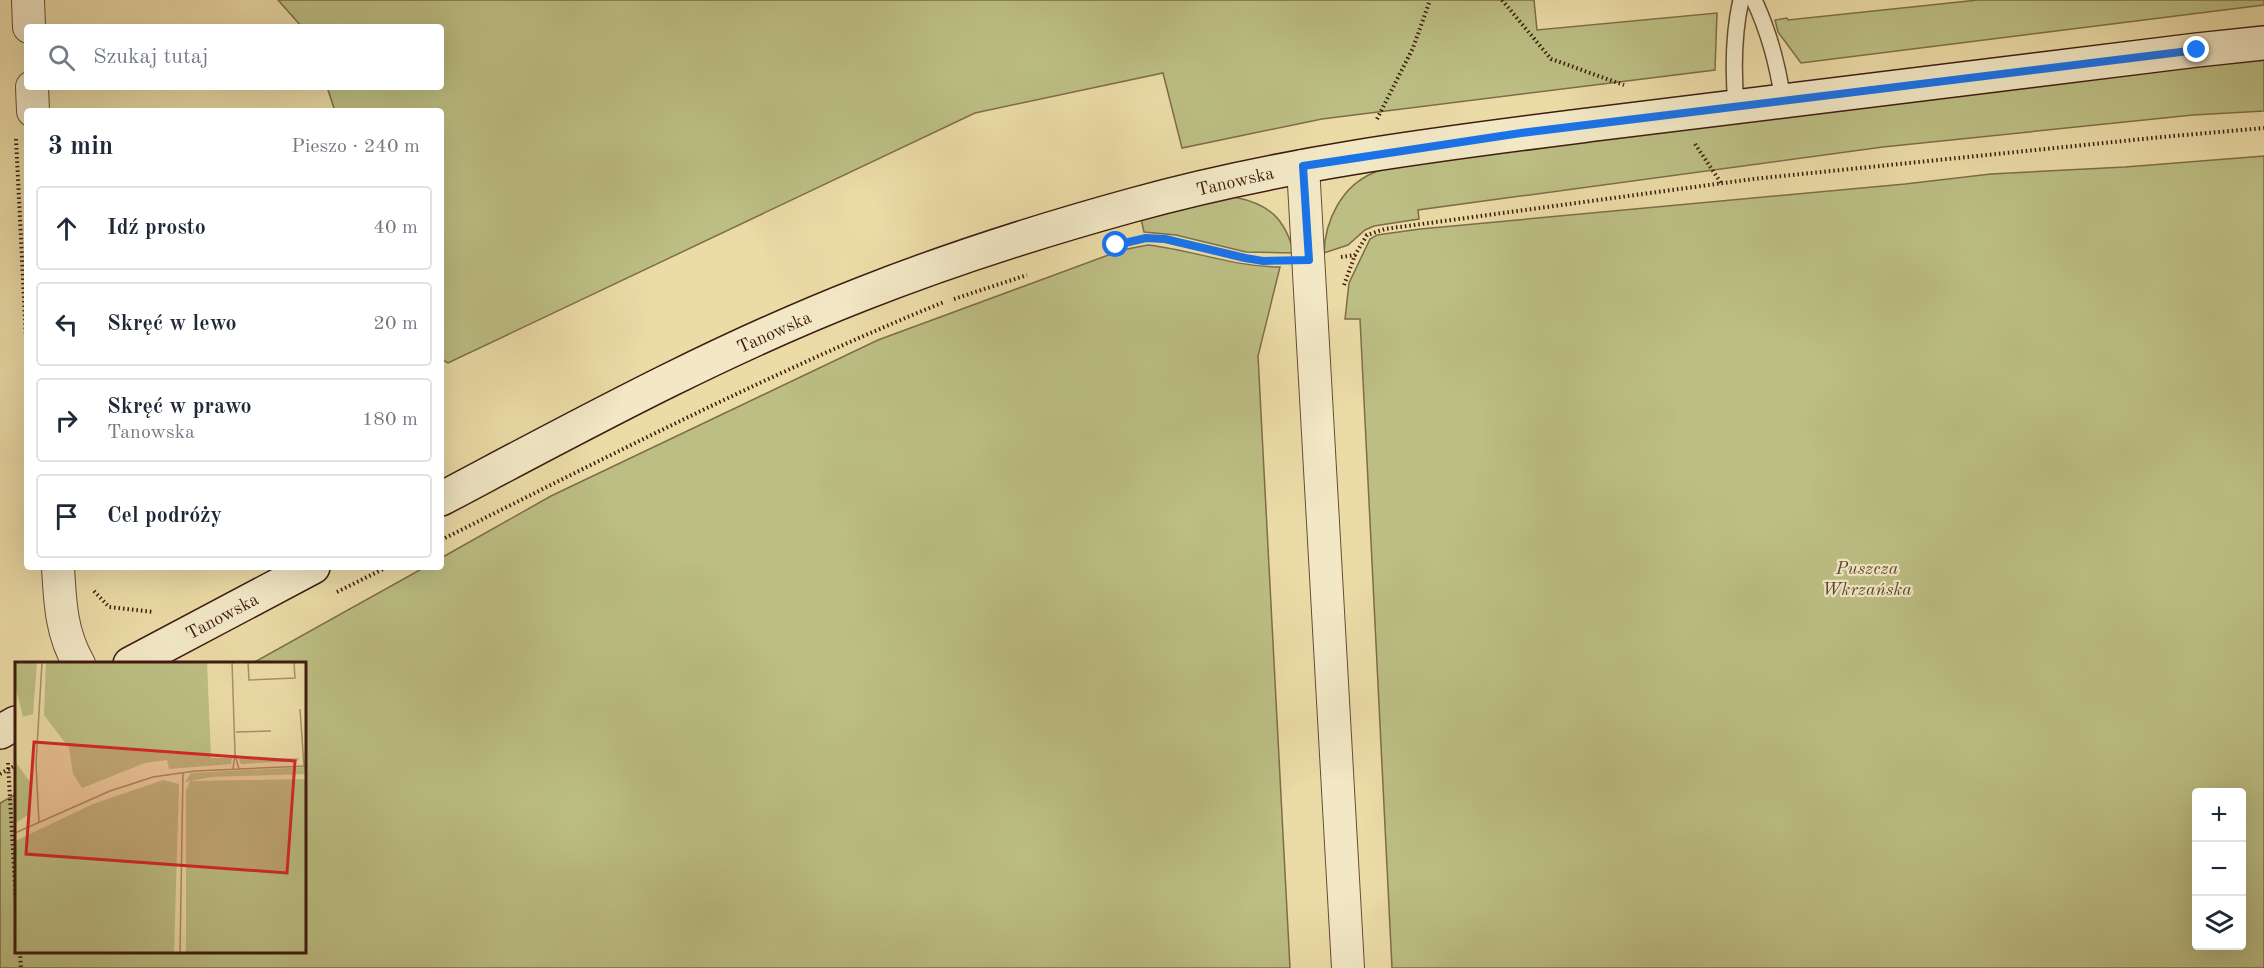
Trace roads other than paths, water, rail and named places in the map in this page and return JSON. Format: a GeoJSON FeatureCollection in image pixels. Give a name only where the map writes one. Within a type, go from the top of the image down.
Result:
{"type":"FeatureCollection","features":[{"type":"Feature","properties":{"kind":"main road","name":"Tanowska"},"geometry":{"type":"LineString","coordinates":[[444,497],[674,378],[859,295],[1049,229],[1160,198],[1303,166],[1521,133],[2264,43]]}},
{"type":"Feature","properties":{"kind":"main road","name":"Tanowska"},"geometry":{"type":"LineString","coordinates":[[132,662],[307,570]]}},
{"type":"Feature","properties":{"kind":"street"},"geometry":{"type":"LineString","coordinates":[[28,0],[29,24]]}},
{"type":"Feature","properties":{"kind":"street"},"geometry":{"type":"LineString","coordinates":[[27,108],[31,90]]}},
{"type":"Feature","properties":{"kind":"street"},"geometry":{"type":"LineString","coordinates":[[1303,166],[1347,968]]}},
{"type":"Feature","properties":{"kind":"street"},"geometry":{"type":"LineString","coordinates":[[58,570],[65,634],[79,662]]}},
{"type":"Feature","properties":{"kind":"lane"},"geometry":{"type":"LineString","coordinates":[[1736,106],[1735,26],[1741,0]]}},
{"type":"Feature","properties":{"kind":"lane"},"geometry":{"type":"LineString","coordinates":[[1754,0],[1767,32],[1779,73],[1783,102]]}},
{"type":"Feature","properties":{"kind":"park label","name":"Puszcza Wkrzańska"},"geometry":{"type":"Point","coordinates":[1867,578]}}]}
